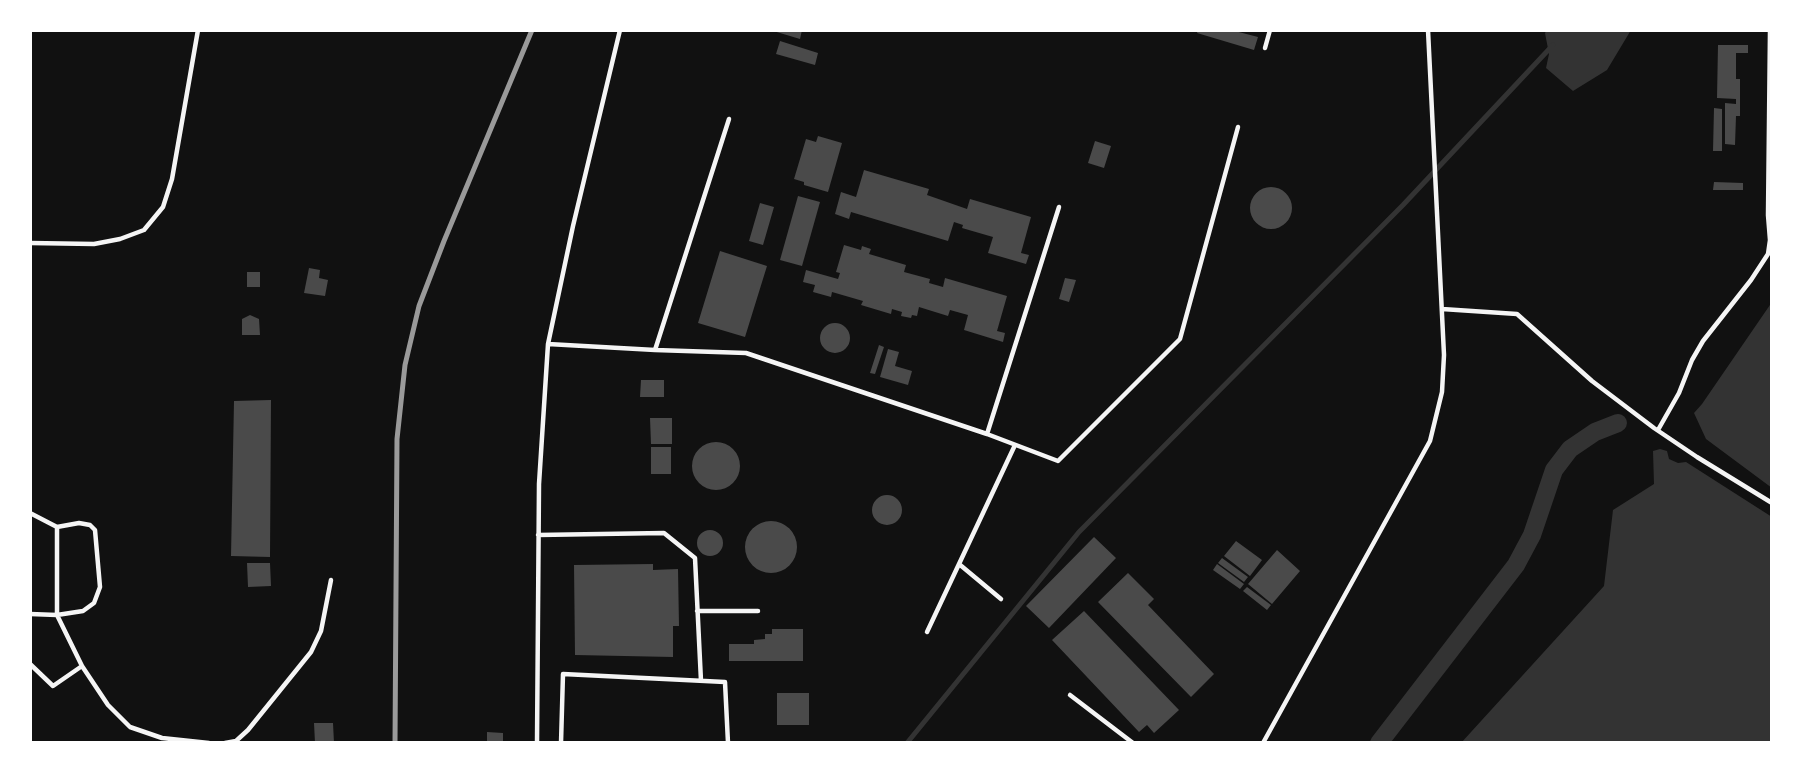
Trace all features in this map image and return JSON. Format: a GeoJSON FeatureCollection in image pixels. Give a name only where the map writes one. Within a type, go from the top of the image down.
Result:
{"type":"FeatureCollection","features":[{"type":"Feature","properties":{"kind":"lane"},"geometry":{"type":"LineString","coordinates":[[30,243],[94,244],[120,239],[144,230],[163,207],[172,179],[198,30]]}},
{"type":"Feature","properties":{"kind":"lane"},"geometry":{"type":"LineString","coordinates":[[537,743],[538,484],[548,344],[573,226],[621,30]]}},
{"type":"Feature","properties":{"kind":"lane"},"geometry":{"type":"LineString","coordinates":[[1265,48],[1270,30]]}},
{"type":"Feature","properties":{"kind":"lane"},"geometry":{"type":"LineString","coordinates":[[1263,743],[1430,441],[1442,392],[1444,355],[1428,30]]}},
{"type":"Feature","properties":{"kind":"lane"},"geometry":{"type":"LineString","coordinates":[[1658,430],[1703,341],[1746,287],[1768,254],[1770,30]]}},
{"type":"Feature","properties":{"kind":"lane"},"geometry":{"type":"LineString","coordinates":[[655,350],[729,119]]}},
{"type":"Feature","properties":{"kind":"lane"},"geometry":{"type":"LineString","coordinates":[[548,344],[746,353],[1058,461],[1180,339],[1238,127]]}},
{"type":"Feature","properties":{"kind":"lane"},"geometry":{"type":"LineString","coordinates":[[986,434],[1059,207]]}},
{"type":"Feature","properties":{"kind":"lane"},"geometry":{"type":"LineString","coordinates":[[1442,307],[1517,314],[1592,382],[1697,457],[1772,503]]}},
{"type":"Feature","properties":{"kind":"lane"},"geometry":{"type":"LineString","coordinates":[[927,632],[1015,445]]}},
{"type":"Feature","properties":{"kind":"lane"},"geometry":{"type":"LineString","coordinates":[[30,513],[57,527],[79,523],[90,525],[95,530],[100,587],[94,603],[83,611],[57,615],[30,614]]}},
{"type":"Feature","properties":{"kind":"lane"},"geometry":{"type":"LineString","coordinates":[[57,527],[57,615],[82,666],[108,705],[130,727],[162,738],[209,743]]}},
{"type":"Feature","properties":{"kind":"lane"},"geometry":{"type":"LineString","coordinates":[[538,535],[664,533],[695,558],[701,681]]}},
{"type":"Feature","properties":{"kind":"lane"},"geometry":{"type":"LineString","coordinates":[[959,564],[1001,599]]}},
{"type":"Feature","properties":{"kind":"lane"},"geometry":{"type":"LineString","coordinates":[[225,743],[236,741],[248,730],[311,652],[321,631],[331,580]]}},
{"type":"Feature","properties":{"kind":"lane"},"geometry":{"type":"LineString","coordinates":[[697,611],[758,611]]}},
{"type":"Feature","properties":{"kind":"lane"},"geometry":{"type":"LineString","coordinates":[[30,664],[53,685],[82,666]]}},
{"type":"Feature","properties":{"kind":"lane"},"geometry":{"type":"LineString","coordinates":[[561,743],[563,674],[725,682],[728,743]]}},
{"type":"Feature","properties":{"kind":"lane"},"geometry":{"type":"LineString","coordinates":[[1070,695],[1133,743]]}},
{"type":"Feature","properties":{"kind":"shaded area"},"geometry":{"type":"Polygon","coordinates":[[[1547,30],[1631,30],[1607,70],[1573,91],[1546,68],[1549,54],[1545,33],[1547,30]]]}},
{"type":"Feature","properties":{"kind":"shaded area"},"geometry":{"type":"Polygon","coordinates":[[[1772,302],[1772,488],[1706,439],[1694,413],[1772,302]]]}},
{"type":"Feature","properties":{"kind":"shaded area"},"geometry":{"type":"Polygon","coordinates":[[[1653,451],[1667,451],[1669,459],[1678,463],[1686,462],[1772,517],[1772,743],[1461,743],[1604,586],[1613,510],[1654,484],[1653,451]]]}},
{"type":"Feature","properties":{"kind":"building"},"geometry":{"type":"Polygon","coordinates":[[[770,30],[802,30],[800,39],[770,30]]]}},
{"type":"Feature","properties":{"kind":"building"},"geometry":{"type":"Polygon","coordinates":[[[1198,30],[1231,30],[1258,37],[1254,50],[1197,33],[1198,30]]]}},
{"type":"Feature","properties":{"kind":"building"},"geometry":{"type":"Polygon","coordinates":[[[780,41],[818,53],[815,65],[776,54],[780,41]]]}},
{"type":"Feature","properties":{"kind":"building"},"geometry":{"type":"Polygon","coordinates":[[[1718,45],[1748,45],[1748,53],[1736,53],[1736,79],[1740,79],[1740,116],[1736,116],[1735,145],[1725,144],[1725,103],[1736,104],[1736,99],[1717,98],[1718,45]]]}},
{"type":"Feature","properties":{"kind":"building"},"geometry":{"type":"Polygon","coordinates":[[[1714,108],[1722,109],[1722,151],[1713,151],[1714,108]]]}},
{"type":"Feature","properties":{"kind":"building"},"geometry":{"type":"Polygon","coordinates":[[[818,136],[842,143],[828,192],[794,179],[806,139],[816,142],[818,136]]]}},
{"type":"Feature","properties":{"kind":"building"},"geometry":{"type":"Polygon","coordinates":[[[1095,141],[1111,146],[1104,168],[1088,163],[1095,141]]]}},
{"type":"Feature","properties":{"kind":"building"},"geometry":{"type":"Polygon","coordinates":[[[864,170],[929,189],[927,195],[967,209],[970,199],[1031,217],[1021,253],[1029,255],[1026,264],[988,253],[993,237],[962,228],[963,225],[954,222],[948,241],[851,212],[849,219],[835,214],[841,192],[856,197],[864,170]]]}},
{"type":"Feature","properties":{"kind":"building"},"geometry":{"type":"Polygon","coordinates":[[[1714,182],[1743,183],[1743,190],[1713,190],[1714,182]]]}},
{"type":"Feature","properties":{"kind":"building"},"geometry":{"type":"Polygon","coordinates":[[[1271,187],[1286,193],[1292,208],[1286,223],[1271,229],[1256,223],[1250,208],[1256,193],[1271,187]]]}},
{"type":"Feature","properties":{"kind":"building"},"geometry":{"type":"Polygon","coordinates":[[[798,196],[820,202],[802,266],[780,260],[798,196]]]}},
{"type":"Feature","properties":{"kind":"building"},"geometry":{"type":"Polygon","coordinates":[[[760,203],[774,207],[763,245],[749,241],[760,203]]]}},
{"type":"Feature","properties":{"kind":"building"},"geometry":{"type":"Polygon","coordinates":[[[844,245],[861,250],[862,246],[871,249],[869,254],[906,265],[904,272],[930,279],[929,283],[943,287],[945,278],[1007,296],[997,331],[1005,333],[1003,342],[964,330],[968,315],[950,310],[948,316],[919,307],[917,316],[912,315],[911,318],[901,316],[902,312],[892,309],[891,314],[861,305],[863,301],[832,292],[831,297],[813,292],[815,285],[803,282],[806,270],[838,279],[840,273],[836,272],[844,245]]]}},
{"type":"Feature","properties":{"kind":"building"},"geometry":{"type":"Polygon","coordinates":[[[720,251],[767,266],[745,337],[698,323],[720,251]]]}},
{"type":"Feature","properties":{"kind":"building"},"geometry":{"type":"Polygon","coordinates":[[[309,268],[320,270],[319,278],[328,280],[325,296],[304,293],[309,268]]]}},
{"type":"Feature","properties":{"kind":"building"},"geometry":{"type":"Polygon","coordinates":[[[247,272],[260,272],[260,287],[247,287],[247,272]]]}},
{"type":"Feature","properties":{"kind":"building"},"geometry":{"type":"Polygon","coordinates":[[[1065,278],[1076,280],[1069,302],[1059,299],[1065,278]]]}},
{"type":"Feature","properties":{"kind":"building"},"geometry":{"type":"Polygon","coordinates":[[[250,315],[259,319],[260,335],[242,335],[242,319],[250,315]]]}},
{"type":"Feature","properties":{"kind":"building"},"geometry":{"type":"Polygon","coordinates":[[[835,323],[841,324],[849,332],[849,344],[841,352],[835,353],[829,352],[821,344],[820,338],[821,332],[829,324],[835,323]]]}},
{"type":"Feature","properties":{"kind":"building"},"geometry":{"type":"Polygon","coordinates":[[[879,345],[884,347],[875,374],[870,373],[879,345]]]}},
{"type":"Feature","properties":{"kind":"building"},"geometry":{"type":"Polygon","coordinates":[[[888,349],[899,352],[895,366],[912,371],[908,385],[880,377],[888,349]]]}},
{"type":"Feature","properties":{"kind":"building"},"geometry":{"type":"Polygon","coordinates":[[[641,380],[664,380],[664,397],[640,397],[641,380]]]}},
{"type":"Feature","properties":{"kind":"building"},"geometry":{"type":"Polygon","coordinates":[[[271,400],[270,557],[231,556],[234,401],[271,400]]]}},
{"type":"Feature","properties":{"kind":"building"},"geometry":{"type":"Polygon","coordinates":[[[650,418],[672,418],[672,444],[651,444],[650,418]]]}},
{"type":"Feature","properties":{"kind":"building"},"geometry":{"type":"Polygon","coordinates":[[[716,442],[733,449],[740,466],[733,483],[716,490],[699,483],[692,466],[699,449],[716,442]]]}},
{"type":"Feature","properties":{"kind":"building"},"geometry":{"type":"Polygon","coordinates":[[[651,447],[671,447],[671,474],[651,474],[651,447]]]}},
{"type":"Feature","properties":{"kind":"building"},"geometry":{"type":"Polygon","coordinates":[[[887,495],[898,499],[902,510],[898,521],[887,525],[876,521],[872,510],[876,499],[887,495]]]}},
{"type":"Feature","properties":{"kind":"building"},"geometry":{"type":"Polygon","coordinates":[[[771,521],[781,523],[789,529],[795,537],[795,557],[789,565],[781,571],[771,573],[761,571],[753,565],[747,557],[745,547],[747,537],[753,529],[761,523],[771,521]]]}},
{"type":"Feature","properties":{"kind":"building"},"geometry":{"type":"Polygon","coordinates":[[[710,530],[719,534],[723,543],[719,552],[710,556],[701,552],[697,543],[701,534],[710,530]]]}},
{"type":"Feature","properties":{"kind":"building"},"geometry":{"type":"Polygon","coordinates":[[[1094,537],[1116,558],[1049,628],[1026,606],[1094,537]]]}},
{"type":"Feature","properties":{"kind":"building"},"geometry":{"type":"Polygon","coordinates":[[[1236,541],[1262,560],[1250,576],[1224,556],[1236,541]]]}},
{"type":"Feature","properties":{"kind":"building"},"geometry":{"type":"Polygon","coordinates":[[[1277,550],[1300,571],[1272,604],[1248,584],[1277,550]]]}},
{"type":"Feature","properties":{"kind":"building"},"geometry":{"type":"Polygon","coordinates":[[[1222,558],[1248,577],[1244,582],[1218,563],[1222,558]]]}},
{"type":"Feature","properties":{"kind":"building"},"geometry":{"type":"Polygon","coordinates":[[[247,563],[270,563],[271,586],[248,587],[247,563]]]}},
{"type":"Feature","properties":{"kind":"building"},"geometry":{"type":"Polygon","coordinates":[[[653,564],[653,570],[678,569],[679,626],[673,626],[673,657],[575,655],[574,565],[653,564]]]}},
{"type":"Feature","properties":{"kind":"building"},"geometry":{"type":"Polygon","coordinates":[[[1217,564],[1244,584],[1240,589],[1213,570],[1217,564]]]}},
{"type":"Feature","properties":{"kind":"building"},"geometry":{"type":"Polygon","coordinates":[[[1128,573],[1154,599],[1148,605],[1214,674],[1191,697],[1098,602],[1128,573]]]}},
{"type":"Feature","properties":{"kind":"building"},"geometry":{"type":"Polygon","coordinates":[[[1247,587],[1271,605],[1267,610],[1243,591],[1247,587]]]}},
{"type":"Feature","properties":{"kind":"building"},"geometry":{"type":"Polygon","coordinates":[[[1084,611],[1179,710],[1154,733],[1147,725],[1139,732],[1052,640],[1084,611]]]}},
{"type":"Feature","properties":{"kind":"building"},"geometry":{"type":"Polygon","coordinates":[[[772,629],[803,629],[803,661],[729,661],[729,644],[754,644],[754,640],[765,639],[765,634],[772,634],[772,629]]]}},
{"type":"Feature","properties":{"kind":"building"},"geometry":{"type":"Polygon","coordinates":[[[777,693],[809,693],[809,725],[777,725],[777,693]]]}},
{"type":"Feature","properties":{"kind":"building"},"geometry":{"type":"Polygon","coordinates":[[[314,723],[333,723],[334,743],[315,743],[314,723]]]}},
{"type":"Feature","properties":{"kind":"building"},"geometry":{"type":"Polygon","coordinates":[[[487,732],[503,733],[503,743],[487,743],[487,732]]]}},
{"type":"Feature","properties":{"kind":"waterway"},"geometry":{"type":"LineString","coordinates":[[907,743],[1079,532],[1403,205],[1553,45]]}},
{"type":"Feature","properties":{"kind":"waterway"},"geometry":{"type":"LineString","coordinates":[[1379,743],[1516,565],[1532,535],[1554,470],[1570,449],[1595,432],[1618,423]]}},
{"type":"Feature","properties":{"kind":"railway"},"geometry":{"type":"LineString","coordinates":[[395,743],[397,439],[405,365],[419,306],[532,30]]}}]}
